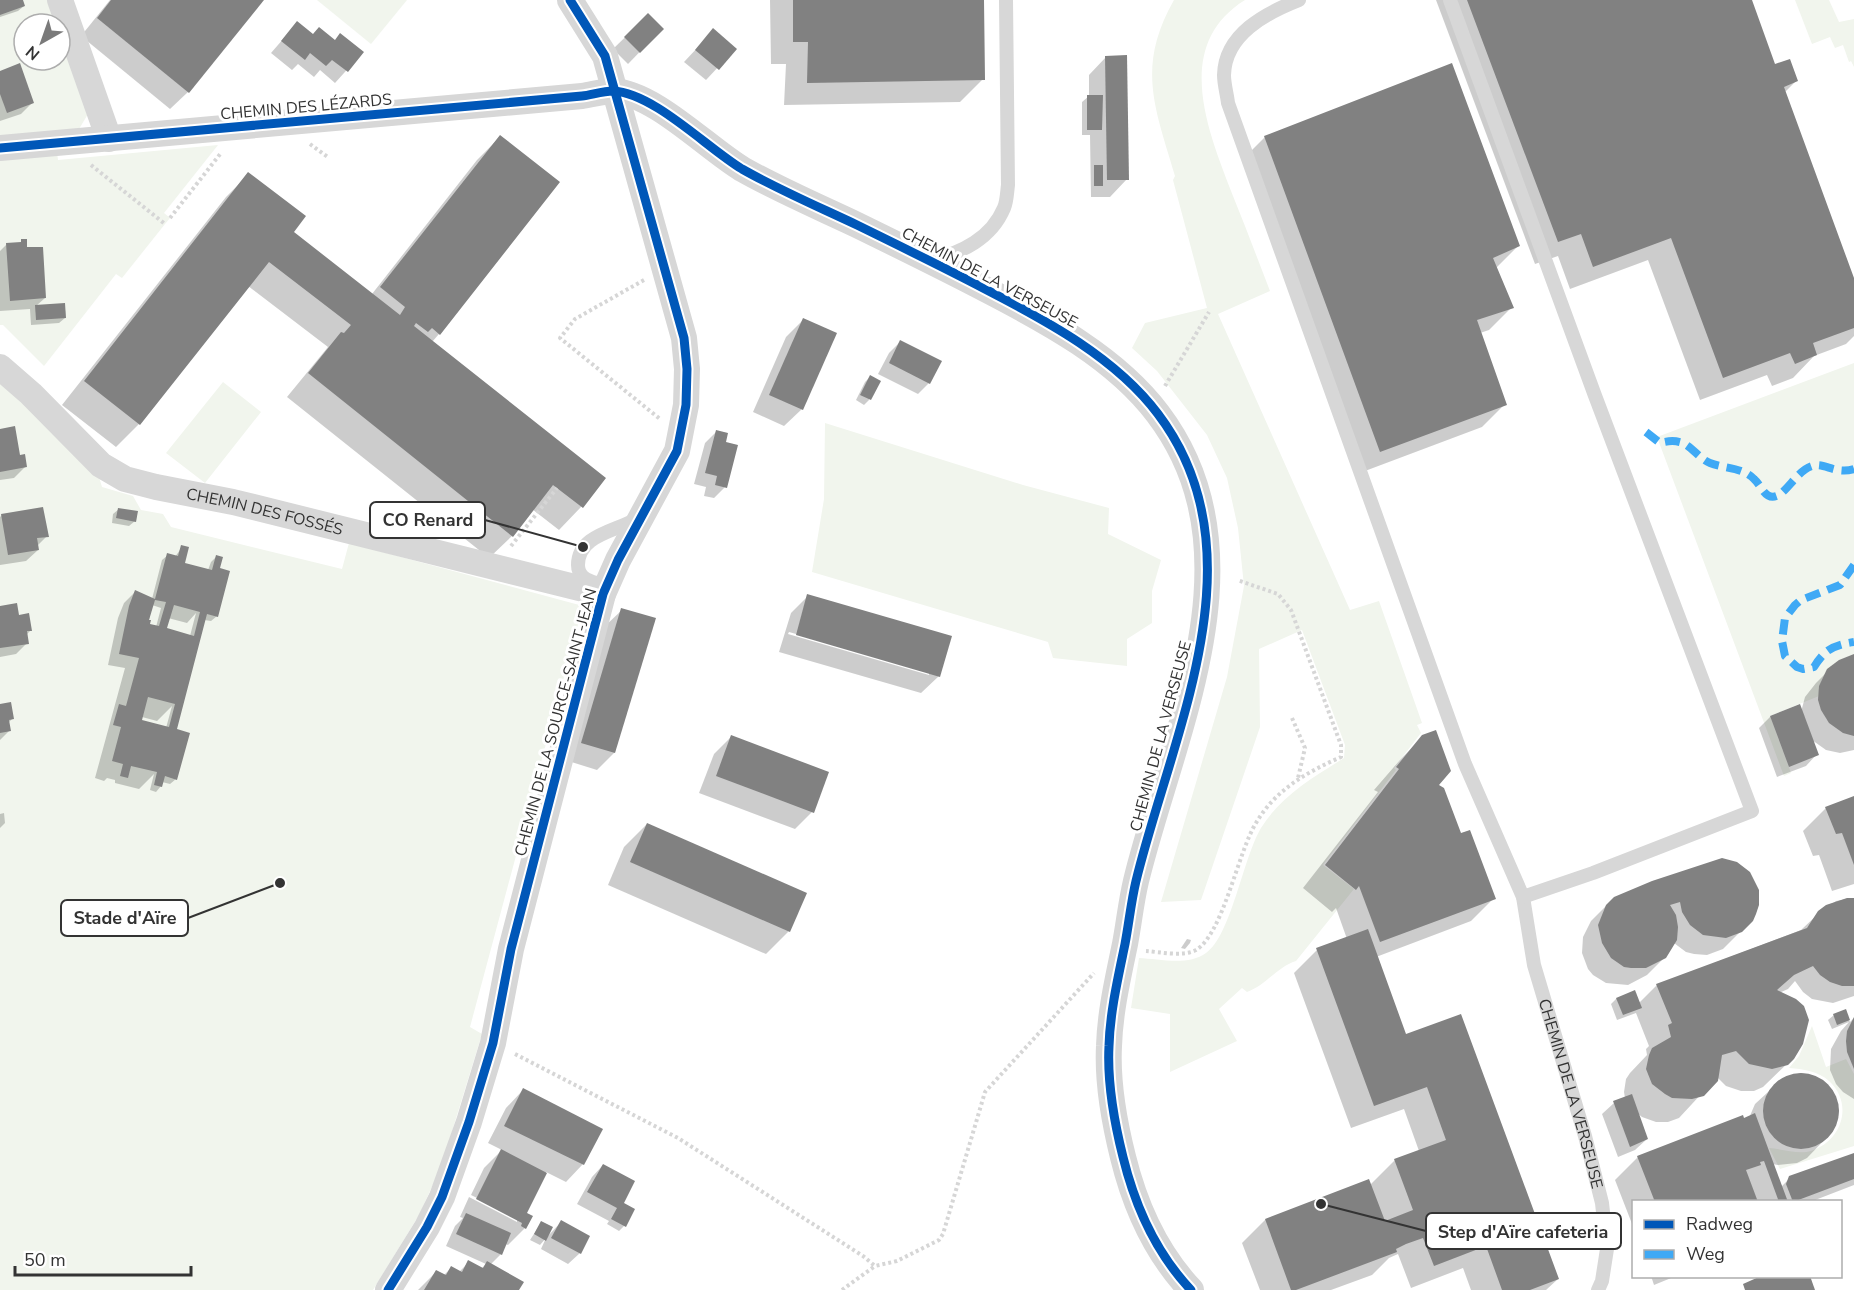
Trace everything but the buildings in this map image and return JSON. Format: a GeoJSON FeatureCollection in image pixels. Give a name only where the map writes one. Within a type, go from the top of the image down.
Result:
{"type":"FeatureCollection","features":[{"type":"Feature","properties":{"kind":"street"},"geometry":{"type":"LineString","coordinates":[[60,0],[109,139]]}},
{"type":"Feature","properties":{"kind":"street"},"geometry":{"type":"LineString","coordinates":[[570,0],[605,56],[614,91]]}},
{"type":"Feature","properties":{"kind":"street","name":"CHEMIN DES LÉZARDS"},"geometry":{"type":"LineString","coordinates":[[0,148],[582,96],[614,91]]}},
{"type":"Feature","properties":{"kind":"street","name":"CHEMIN DE LA VERSEUSE"},"geometry":{"type":"LineString","coordinates":[[614,91],[647,103],[663,112],[710,148],[771,184],[931,261],[1070,334],[1135,388],[1156,411],[1177,441],[1190,469],[1201,502],[1208,542],[1206,609],[1196,672],[1136,882],[1118,973],[1109,1049],[1111,1098],[1115,1124],[1136,1202],[1152,1238],[1191,1290]]}},
{"type":"Feature","properties":{"kind":"street","name":"CHEMIN DE LA SOURCE-SAINT-JEAN"},"geometry":{"type":"LineString","coordinates":[[388,1290],[427,1227],[442,1197],[466,1132],[493,1043],[511,949],[605,589],[677,451],[686,405],[687,369],[684,338],[614,91]]}},
{"type":"Feature","properties":{"kind":"street","name":"CHEMIN DES FOSSÉS"},"geometry":{"type":"LineString","coordinates":[[0,367],[31,394],[100,465],[125,479],[156,488],[245,504],[605,589]]}},
{"type":"Feature","properties":{"kind":"lane"},"geometry":{"type":"LineString","coordinates":[[931,261],[964,250],[982,238],[995,224],[1005,207],[1008,185],[1006,0]]}},
{"type":"Feature","properties":{"kind":"lane","name":"CHEMIN DE LA VERSEUSE"},"geometry":{"type":"LineString","coordinates":[[1299,0],[1274,10],[1245,30],[1228,55],[1224,74],[1228,103],[1465,764],[1523,897],[1534,965],[1585,1136],[1602,1203],[1607,1249],[1602,1281],[1598,1290]]}},
{"type":"Feature","properties":{"kind":"lane"},"geometry":{"type":"LineString","coordinates":[[1450,0],[1591,384],[1752,811],[1593,873],[1523,897]]}},
{"type":"Feature","properties":{"kind":"lane"},"geometry":{"type":"LineString","coordinates":[[605,589],[584,579],[578,569],[578,557],[584,547],[595,538],[642,516]]}},
{"type":"Feature","properties":{"kind":"path"},"geometry":{"type":"LineString","coordinates":[[170,218],[221,153],[232,152]]}},
{"type":"Feature","properties":{"kind":"path"},"geometry":{"type":"LineString","coordinates":[[86,161],[165,224]]}},
{"type":"Feature","properties":{"kind":"path"},"geometry":{"type":"LineString","coordinates":[[645,280],[575,319],[560,338],[654,413]]}},
{"type":"Feature","properties":{"kind":"path"},"geometry":{"type":"LineString","coordinates":[[1165,387],[1209,312]]}},
{"type":"Feature","properties":{"kind":"path"},"geometry":{"type":"LineString","coordinates":[[512,545],[557,488]]}},
{"type":"Feature","properties":{"kind":"path"},"geometry":{"type":"LineString","coordinates":[[1136,951],[1189,952],[1206,941],[1218,920],[1254,825],[1272,801],[1298,779],[1341,756],[1341,745],[1292,610],[1278,594],[1237,580]]}},
{"type":"Feature","properties":{"kind":"path"},"geometry":{"type":"LineString","coordinates":[[1292,718],[1305,748],[1298,779]]}},
{"type":"Feature","properties":{"kind":"path"},"geometry":{"type":"LineString","coordinates":[[842,1290],[875,1266],[897,1262],[939,1240],[943,1234],[985,1092],[1092,974],[1100,970],[1118,973]]}},
{"type":"Feature","properties":{"kind":"path"},"geometry":{"type":"LineString","coordinates":[[493,1043],[678,1137],[875,1266]]}},
{"type":"Feature","properties":{"kind":"shaded area"},"geometry":{"type":"Polygon","coordinates":[[[0,0],[48,0],[52,12],[12,12],[12,72],[72,72],[72,69],[88,114],[79,129],[0,136],[0,0]]]}},
{"type":"Feature","properties":{"kind":"shaded area"},"geometry":{"type":"Polygon","coordinates":[[[317,0],[407,0],[371,44],[317,0]]]}},
{"type":"Feature","properties":{"kind":"shaded area"},"geometry":{"type":"Polygon","coordinates":[[[1174,0],[1245,0],[1222,19],[1209,41],[1202,66],[1202,92],[1214,145],[1270,291],[1218,314],[1350,610],[1379,601],[1422,723],[1417,725],[1421,733],[1394,768],[1396,770],[1323,865],[1354,889],[1296,961],[1283,967],[1254,989],[1247,992],[1242,988],[1219,1009],[1237,1041],[1170,1072],[1170,1014],[1131,1008],[1139,958],[1183,961],[1199,957],[1215,944],[1230,914],[1254,841],[1261,828],[1288,797],[1309,780],[1344,758],[1345,745],[1302,630],[1259,649],[1260,727],[1201,900],[1161,902],[1227,677],[1244,586],[1238,528],[1227,478],[1207,435],[1157,371],[1132,348],[1145,323],[1207,308],[1173,180],[1175,176],[1161,129],[1153,88],[1152,67],[1155,46],[1162,24],[1174,0]]]}},
{"type":"Feature","properties":{"kind":"shaded area"},"geometry":{"type":"Polygon","coordinates":[[[1795,0],[1829,0],[1839,22],[1854,19],[1854,67],[1851,61],[1849,62],[1843,45],[1835,48],[1830,37],[1812,44],[1795,0]]]}},
{"type":"Feature","properties":{"kind":"shaded area"},"geometry":{"type":"Polygon","coordinates":[[[218,145],[164,213],[170,218],[122,278],[116,274],[44,366],[3,325],[0,325],[0,156],[57,152],[58,160],[218,145]]]}},
{"type":"Feature","properties":{"kind":"shaded area"},"geometry":{"type":"Polygon","coordinates":[[[1854,363],[1854,655],[1840,660],[1829,669],[1822,681],[1819,696],[1770,716],[1791,773],[1784,776],[1657,437],[1854,363]]]}},
{"type":"Feature","properties":{"kind":"shaded area"},"geometry":{"type":"Polygon","coordinates":[[[0,377],[99,477],[102,487],[133,496],[141,510],[163,514],[171,527],[342,569],[349,543],[583,606],[470,1027],[482,1034],[441,1167],[419,1215],[373,1290],[0,1290],[0,377]]]}},
{"type":"Feature","properties":{"kind":"shaded area"},"geometry":{"type":"Polygon","coordinates":[[[223,382],[261,412],[205,483],[166,453],[223,382]]]}},
{"type":"Feature","properties":{"kind":"shaded area"},"geometry":{"type":"Polygon","coordinates":[[[825,423],[1023,485],[1109,508],[1108,534],[1161,560],[1152,591],[1152,623],[1127,639],[1127,666],[1053,658],[1048,642],[812,572],[824,499],[825,423]]]}},
{"type":"Feature","properties":{"kind":"shaded area"},"geometry":{"type":"Polygon","coordinates":[[[1812,1026],[1826,1067],[1846,1059],[1854,1074],[1854,1146],[1780,1169],[1769,1148],[1796,1152],[1811,1151],[1830,1139],[1837,1131],[1841,1121],[1841,1100],[1837,1090],[1829,1081],[1815,1073],[1789,1068],[1799,1056],[1812,1026]]]}},
{"type":"Feature","properties":{"kind":"marked path"},"geometry":{"type":"LineString","coordinates":[[1646,432],[1660,443],[1671,441],[1683,443],[1710,463],[1744,472],[1754,479],[1770,497],[1779,495],[1803,471],[1812,466],[1842,470],[1854,469]]}},
{"type":"Feature","properties":{"kind":"marked path"},"geometry":{"type":"LineString","coordinates":[[1854,565],[1840,585],[1801,600],[1795,605],[1785,618],[1782,641],[1785,656],[1797,667],[1803,669],[1814,667],[1831,649],[1854,642]]}},
{"type":"Feature","properties":{"kind":"cycle path"},"geometry":{"type":"LineString","coordinates":[[388,1290],[427,1227],[442,1197],[469,1122],[493,1043],[511,949],[603,594],[618,560],[677,451],[686,405],[687,369],[684,338],[605,56],[570,0]]}},
{"type":"Feature","properties":{"kind":"cycle path"},"geometry":{"type":"LineString","coordinates":[[0,148],[582,96],[609,91],[629,94],[663,111],[742,169],[1032,314],[1079,342],[1122,375],[1158,414],[1189,468],[1204,525],[1207,584],[1200,644],[1187,705],[1134,889],[1113,1008],[1109,1060],[1114,1116],[1134,1193],[1157,1245],[1191,1290]]}},
{"type":"Feature","properties":{"kind":"place","name":"CO Renard"},"geometry":{"type":"Point","coordinates":[583,547]}},
{"type":"Feature","properties":{"kind":"place","name":"Stade d'Aïre"},"geometry":{"type":"Point","coordinates":[280,883]}},
{"type":"Feature","properties":{"kind":"place","name":"Step d'Aïre cafeteria"},"geometry":{"type":"Point","coordinates":[1321,1204]}}]}
